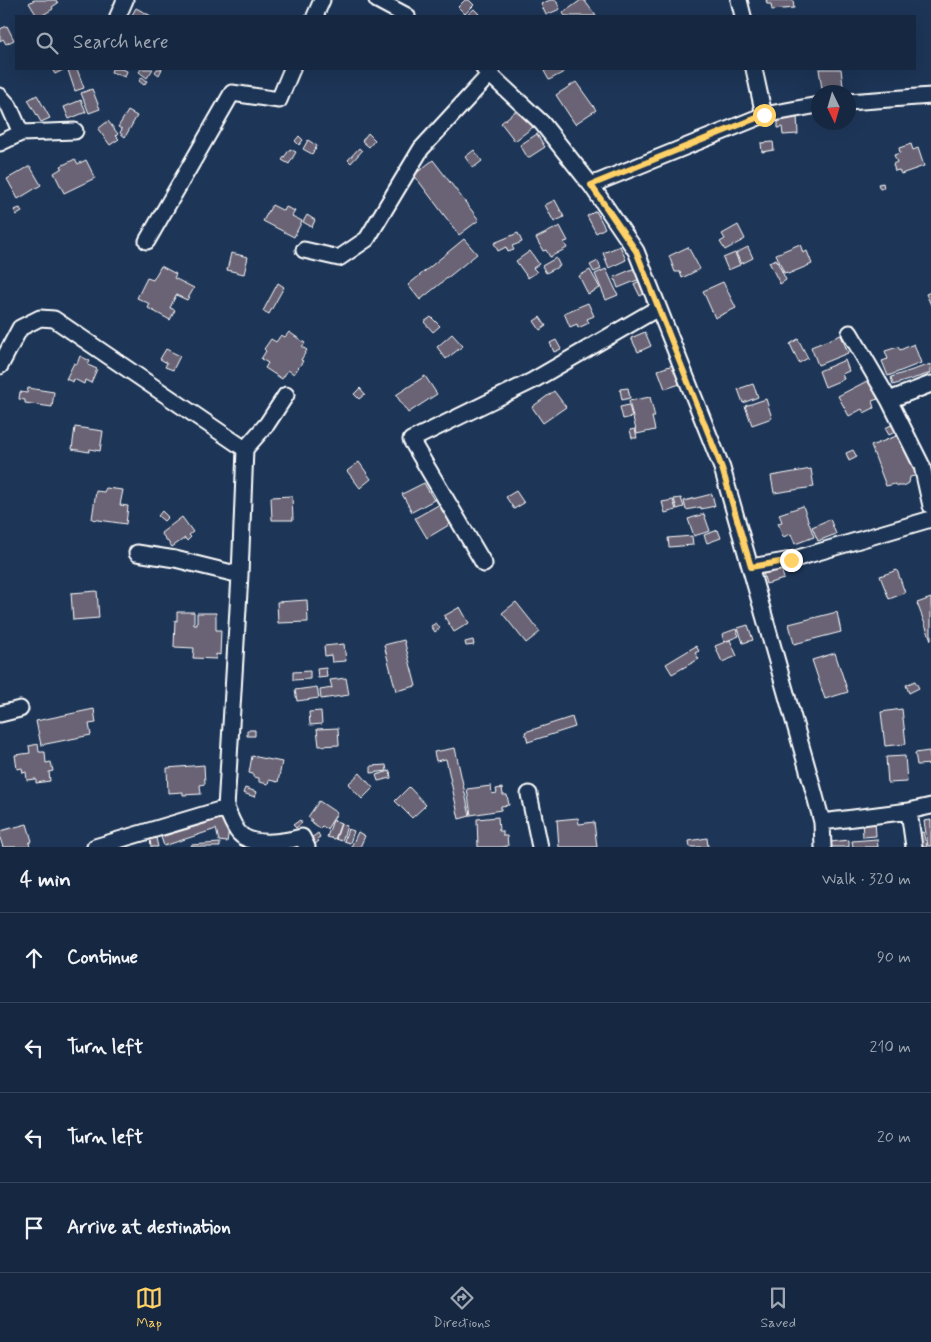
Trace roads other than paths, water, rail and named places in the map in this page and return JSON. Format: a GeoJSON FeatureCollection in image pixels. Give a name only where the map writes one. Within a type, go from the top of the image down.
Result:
{"type":"FeatureCollection","features":[{"type":"Feature","properties":{"kind":"street"},"geometry":{"type":"LineString","coordinates":[[118,15],[125,0]]}},
{"type":"Feature","properties":{"kind":"street"},"geometry":{"type":"LineString","coordinates":[[315,15],[322,0]]}},
{"type":"Feature","properties":{"kind":"street"},"geometry":{"type":"LineString","coordinates":[[377,0],[405,15]]}},
{"type":"Feature","properties":{"kind":"street"},"geometry":{"type":"LineString","coordinates":[[739,0],[743,15]]}},
{"type":"Feature","properties":{"kind":"street"},"geometry":{"type":"LineString","coordinates":[[147,242],[232,93],[279,100],[292,70]]}},
{"type":"Feature","properties":{"kind":"street"},"geometry":{"type":"LineString","coordinates":[[754,70],[764,115]]}},
{"type":"Feature","properties":{"kind":"street"},"geometry":{"type":"LineString","coordinates":[[304,250],[339,258],[367,238],[422,150],[487,71],[542,123],[591,185],[636,251],[722,468],[822,822],[823,847]]}},
{"type":"Feature","properties":{"kind":"street"},"geometry":{"type":"LineString","coordinates":[[0,96],[9,106],[21,133]]}},
{"type":"Feature","properties":{"kind":"street"},"geometry":{"type":"LineString","coordinates":[[856,101],[931,96]]}},
{"type":"Feature","properties":{"kind":"street"},"geometry":{"type":"LineString","coordinates":[[591,185],[764,115],[811,106]]}},
{"type":"Feature","properties":{"kind":"street"},"geometry":{"type":"LineString","coordinates":[[0,143],[21,133],[75,131]]}},
{"type":"Feature","properties":{"kind":"street"},"geometry":{"type":"LineString","coordinates":[[484,564],[411,440],[532,381],[658,308]]}},
{"type":"Feature","properties":{"kind":"street"},"geometry":{"type":"LineString","coordinates":[[0,366],[20,328],[40,318],[54,318],[245,449]]}},
{"type":"Feature","properties":{"kind":"street"},"geometry":{"type":"LineString","coordinates":[[850,334],[889,400],[922,466],[931,506]]}},
{"type":"Feature","properties":{"kind":"street"},"geometry":{"type":"LineString","coordinates":[[889,400],[931,384]]}},
{"type":"Feature","properties":{"kind":"street"},"geometry":{"type":"LineString","coordinates":[[286,395],[267,424],[245,449],[240,575],[226,808],[239,834],[247,840],[264,844],[302,837],[307,847]]}},
{"type":"Feature","properties":{"kind":"street"},"geometry":{"type":"LineString","coordinates":[[751,567],[791,560],[931,519]]}},
{"type":"Feature","properties":{"kind":"street"},"geometry":{"type":"LineString","coordinates":[[137,554],[175,559],[240,575]]}},
{"type":"Feature","properties":{"kind":"street"},"geometry":{"type":"LineString","coordinates":[[0,714],[20,709]]}},
{"type":"Feature","properties":{"kind":"street"},"geometry":{"type":"LineString","coordinates":[[529,794],[540,847]]}},
{"type":"Feature","properties":{"kind":"street"},"geometry":{"type":"LineString","coordinates":[[822,822],[909,811],[931,806]]}},
{"type":"Feature","properties":{"kind":"street"},"geometry":{"type":"LineString","coordinates":[[95,847],[226,808]]}},
{"type":"Feature","properties":{"kind":"street"},"geometry":{"type":"LineString","coordinates":[[909,811],[914,847]]}}]}
